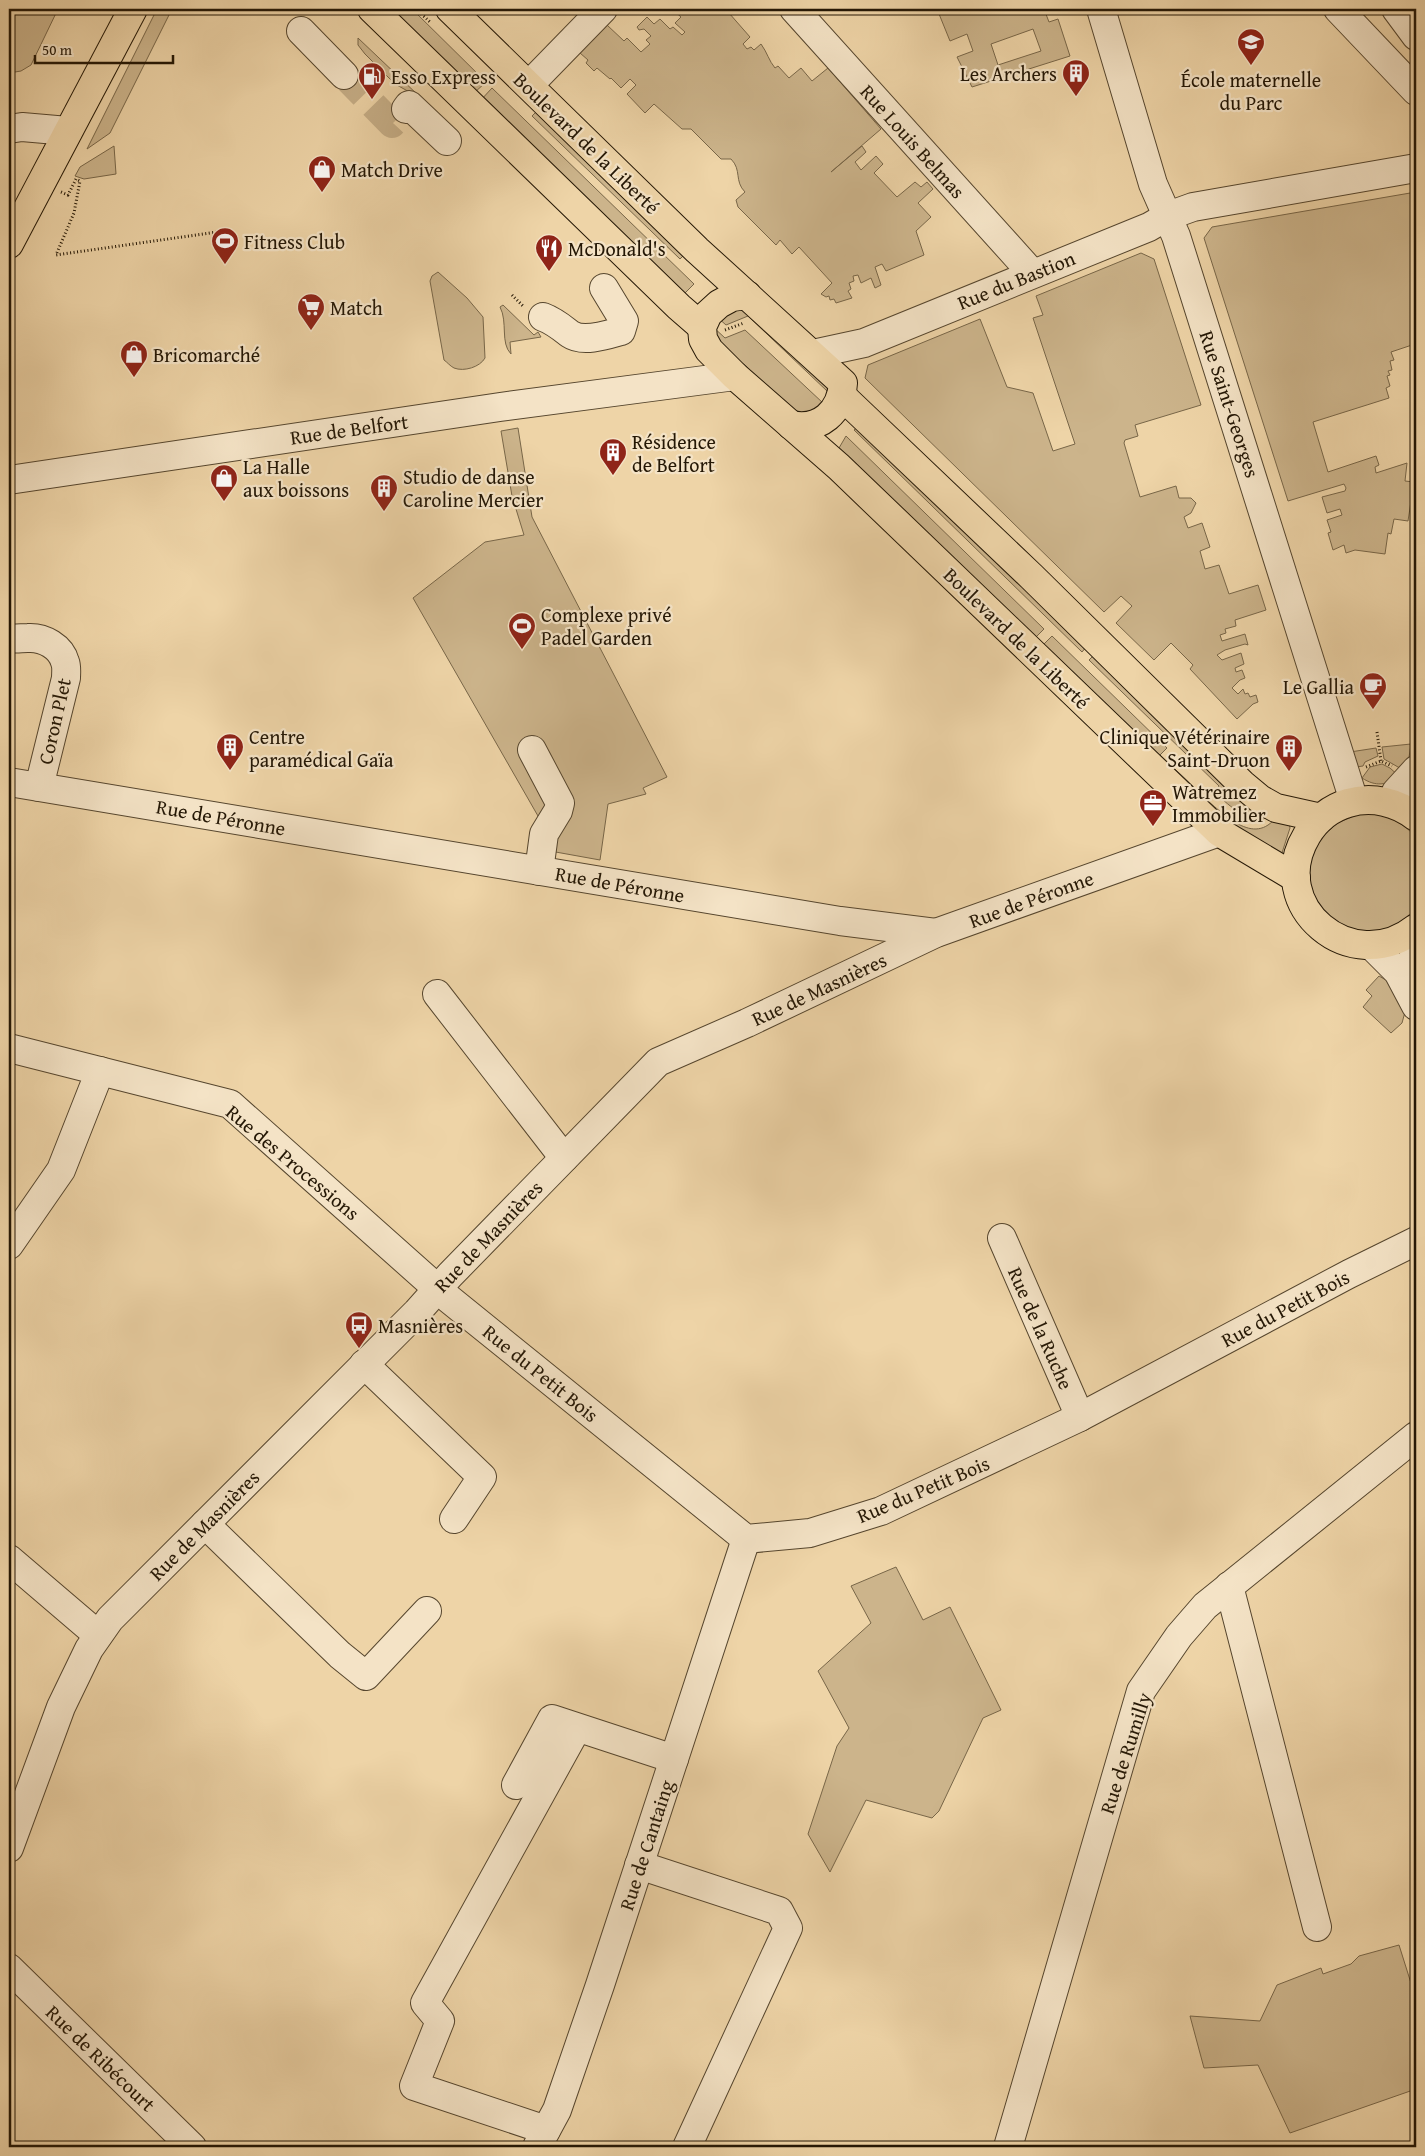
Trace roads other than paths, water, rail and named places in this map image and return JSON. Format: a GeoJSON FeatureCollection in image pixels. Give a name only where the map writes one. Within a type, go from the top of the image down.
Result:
{"type":"FeatureCollection","features":[{"type":"Feature","properties":{"kind":"main road"},"geometry":{"type":"LineString","coordinates":[[9,244],[133,9]]}},
{"type":"Feature","properties":{"kind":"main road","name":"Boulevard de la Liberté"},"geometry":{"type":"LineString","coordinates":[[372,9],[679,307],[711,334],[735,376],[846,474],[1219,832],[1296,878]]}},
{"type":"Feature","properties":{"kind":"main road","name":"Boulevard de la Liberté"},"geometry":{"type":"LineString","coordinates":[[450,9],[697,250],[813,354],[843,389],[1242,784],[1260,799],[1276,808],[1321,818]]}},
{"type":"Feature","properties":{"kind":"main road"},"geometry":{"type":"LineString","coordinates":[[711,334],[708,314],[719,304],[732,297],[748,295]]}},
{"type":"Feature","properties":{"kind":"main road"},"geometry":{"type":"LineString","coordinates":[[790,425],[808,427],[824,420],[835,409],[843,389]]}},
{"type":"Feature","properties":{"kind":"main road"},"geometry":{"type":"LineString","coordinates":[[1414,931],[1394,942],[1372,946],[1351,944],[1341,940],[1322,928],[1306,911],[1301,901],[1296,878],[1301,846],[1309,831],[1331,810],[1354,801],[1372,800],[1391,803],[1416,817]]}},
{"type":"Feature","properties":{"kind":"street"},"geometry":{"type":"LineString","coordinates":[[529,85],[603,9]]}},
{"type":"Feature","properties":{"kind":"street","name":"Rue Saint-Georges"},"geometry":{"type":"LineString","coordinates":[[1101,9],[1153,184],[1176,236],[1354,801]]}},
{"type":"Feature","properties":{"kind":"street"},"geometry":{"type":"LineString","coordinates":[[1338,9],[1416,91]]}},
{"type":"Feature","properties":{"kind":"street"},"geometry":{"type":"LineString","coordinates":[[1396,9],[1416,36]]}},
{"type":"Feature","properties":{"kind":"street","name":"Rue Louis Belmas"},"geometry":{"type":"LineString","coordinates":[[801,11],[1032,273]]}},
{"type":"Feature","properties":{"kind":"street"},"geometry":{"type":"LineString","coordinates":[[301,31],[344,75]]}},
{"type":"Feature","properties":{"kind":"street"},"geometry":{"type":"LineString","coordinates":[[406,109],[410,105],[447,141]]}},
{"type":"Feature","properties":{"kind":"street"},"geometry":{"type":"LineString","coordinates":[[9,129],[68,131]]}},
{"type":"Feature","properties":{"kind":"street","name":"Rue du Bastion"},"geometry":{"type":"LineString","coordinates":[[813,354],[864,343],[1149,226],[1168,216],[1202,204],[1416,168]]}},
{"type":"Feature","properties":{"kind":"street"},"geometry":{"type":"LineString","coordinates":[[536,310],[578,338],[621,331],[624,321],[604,288]]}},
{"type":"Feature","properties":{"kind":"street"},"geometry":{"type":"LineString","coordinates":[[689,383],[711,334]]}},
{"type":"Feature","properties":{"kind":"street"},"geometry":{"type":"LineString","coordinates":[[843,389],[852,360],[864,343]]}},
{"type":"Feature","properties":{"kind":"street","name":"Rue de Belfort"},"geometry":{"type":"LineString","coordinates":[[9,480],[490,408],[735,376]]}},
{"type":"Feature","properties":{"kind":"street","name":"Coron Plet"},"geometry":{"type":"LineString","coordinates":[[9,638],[20,640],[28,638],[48,642],[60,652],[66,663],[66,678],[39,787]]}},
{"type":"Feature","properties":{"kind":"street"},"geometry":{"type":"LineString","coordinates":[[532,750],[560,803],[544,834],[539,871]]}},
{"type":"Feature","properties":{"kind":"street"},"geometry":{"type":"LineString","coordinates":[[1391,803],[1396,792],[1413,772]]}},
{"type":"Feature","properties":{"kind":"street","name":"Rue de Péronne"},"geometry":{"type":"LineString","coordinates":[[9,782],[855,923],[936,933],[1219,832]]}},
{"type":"Feature","properties":{"kind":"street"},"geometry":{"type":"LineString","coordinates":[[855,923],[863,946],[859,970]]}},
{"type":"Feature","properties":{"kind":"street"},"geometry":{"type":"LineString","coordinates":[[1414,931],[1416,967]]}},
{"type":"Feature","properties":{"kind":"street","name":"Rue de Masnières"},"geometry":{"type":"LineString","coordinates":[[9,1848],[61,1706],[89,1649],[110,1619],[364,1364],[658,1062],[936,933]]}},
{"type":"Feature","properties":{"kind":"street"},"geometry":{"type":"LineString","coordinates":[[1372,946],[1398,972],[1416,1006]]}},
{"type":"Feature","properties":{"kind":"street"},"geometry":{"type":"LineString","coordinates":[[437,994],[564,1158]]}},
{"type":"Feature","properties":{"kind":"street","name":"Rue des Processions"},"geometry":{"type":"LineString","coordinates":[[9,1048],[230,1104],[438,1288]]}},
{"type":"Feature","properties":{"kind":"street"},"geometry":{"type":"LineString","coordinates":[[9,1246],[61,1170],[100,1071]]}},
{"type":"Feature","properties":{"kind":"street","name":"Rue de la Ruche"},"geometry":{"type":"LineString","coordinates":[[1002,1238],[1080,1418]]}},
{"type":"Feature","properties":{"kind":"street","name":"Rue du Petit Bois"},"geometry":{"type":"LineString","coordinates":[[438,1288],[746,1539],[810,1532],[881,1511],[1080,1418],[1349,1274],[1416,1241]]}},
{"type":"Feature","properties":{"kind":"street"},"geometry":{"type":"LineString","coordinates":[[364,1364],[482,1477],[454,1519]]}},
{"type":"Feature","properties":{"kind":"street","name":"Rue de Rumilly"},"geometry":{"type":"LineString","coordinates":[[1013,2146],[1141,1691],[1204,1606],[1416,1436]]}},
{"type":"Feature","properties":{"kind":"street"},"geometry":{"type":"LineString","coordinates":[[204,1524],[340,1655],[366,1676],[427,1612]]}},
{"type":"Feature","properties":{"kind":"street","name":"Rue de Cantaing"},"geometry":{"type":"LineString","coordinates":[[544,2142],[557,2110],[746,1539]]}},
{"type":"Feature","properties":{"kind":"street"},"geometry":{"type":"LineString","coordinates":[[9,1559],[98,1635]]}},
{"type":"Feature","properties":{"kind":"street"},"geometry":{"type":"LineString","coordinates":[[1229,1586],[1317,1927]]}},
{"type":"Feature","properties":{"kind":"street"},"geometry":{"type":"LineString","coordinates":[[516,1785],[552,1719],[674,1759]]}},
{"type":"Feature","properties":{"kind":"street"},"geometry":{"type":"LineString","coordinates":[[544,2142],[414,2086],[440,2020],[424,2003],[577,1728]]}},
{"type":"Feature","properties":{"kind":"street"},"geometry":{"type":"LineString","coordinates":[[639,1865],[779,1911],[788,1928],[688,2147]]}},
{"type":"Feature","properties":{"kind":"street","name":"Rue de Ribécourt"},"geometry":{"type":"LineString","coordinates":[[9,1968],[192,2147]]}},
{"type":"Feature","properties":{"kind":"tunnel"},"geometry":{"type":"LineString","coordinates":[[344,75],[392,124],[406,109]]}},
{"type":"Feature","properties":{"kind":"place","name":"École maternelle du Parc"},"geometry":{"type":"Point","coordinates":[1251,66]}},
{"type":"Feature","properties":{"kind":"place","name":"Les Archers"},"geometry":{"type":"Point","coordinates":[1076,97]}},
{"type":"Feature","properties":{"kind":"place","name":"Esso Express"},"geometry":{"type":"Point","coordinates":[372,100]}},
{"type":"Feature","properties":{"kind":"place","name":"Match Drive"},"geometry":{"type":"Point","coordinates":[322,193]}},
{"type":"Feature","properties":{"kind":"place","name":"Fitness Club"},"geometry":{"type":"Point","coordinates":[225,265]}},
{"type":"Feature","properties":{"kind":"place","name":"McDonald's"},"geometry":{"type":"Point","coordinates":[549,272]}},
{"type":"Feature","properties":{"kind":"place","name":"Match"},"geometry":{"type":"Point","coordinates":[311,331]}},
{"type":"Feature","properties":{"kind":"place","name":"Bricomarché"},"geometry":{"type":"Point","coordinates":[134,378]}},
{"type":"Feature","properties":{"kind":"place","name":"Résidence de Belfort"},"geometry":{"type":"Point","coordinates":[613,476]}},
{"type":"Feature","properties":{"kind":"place","name":"La Halle aux boissons"},"geometry":{"type":"Point","coordinates":[224,502]}},
{"type":"Feature","properties":{"kind":"place","name":"Studio de danse Caroline Mercier"},"geometry":{"type":"Point","coordinates":[384,512]}},
{"type":"Feature","properties":{"kind":"place","name":"Complexe privé Padel Garden"},"geometry":{"type":"Point","coordinates":[522,650]}},
{"type":"Feature","properties":{"kind":"place","name":"Le Gallia"},"geometry":{"type":"Point","coordinates":[1373,710]}},
{"type":"Feature","properties":{"kind":"place","name":"Centre paramédical Gaïa"},"geometry":{"type":"Point","coordinates":[230,771]}},
{"type":"Feature","properties":{"kind":"place","name":"Clinique Vétérinaire Saint-Druon"},"geometry":{"type":"Point","coordinates":[1289,772]}},
{"type":"Feature","properties":{"kind":"place","name":"Watremez Immobilier"},"geometry":{"type":"Point","coordinates":[1153,827]}},
{"type":"Feature","properties":{"kind":"place","name":"Masnières"},"geometry":{"type":"Point","coordinates":[359,1349]}}]}
